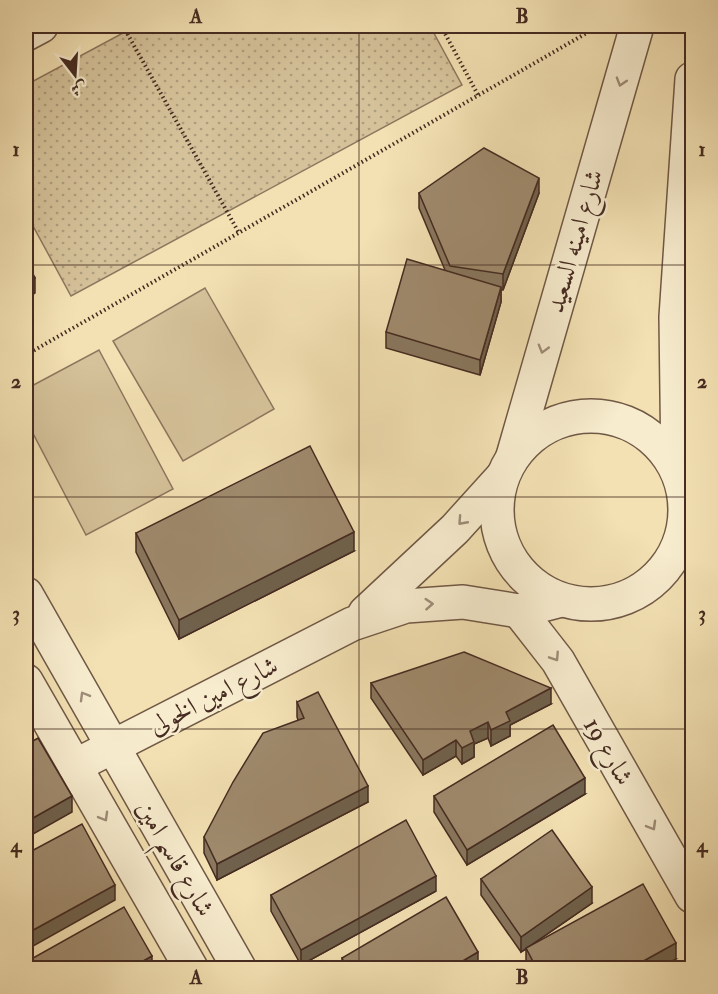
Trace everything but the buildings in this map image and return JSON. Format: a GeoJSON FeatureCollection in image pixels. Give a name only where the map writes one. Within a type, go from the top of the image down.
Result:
{"type":"FeatureCollection","features":[{"type":"Feature","properties":{"kind":"street"},"geometry":{"type":"LineString","coordinates":[[26,34],[41,26]]}},
{"type":"Feature","properties":{"kind":"street","name":"شارع امينه السعيد"},"geometry":{"type":"LineString","coordinates":[[507,468],[637,26]]}},
{"type":"Feature","properties":{"kind":"street"},"geometry":{"type":"LineString","coordinates":[[678,471],[676,317],[693,79]]}},
{"type":"Feature","properties":{"kind":"street"},"geometry":{"type":"LineString","coordinates":[[686,518],[681,541],[670,563],[653,581],[633,595],[602,603],[586,604],[561,600],[537,588],[517,569],[504,549],[497,525],[496,501],[507,468],[529,439],[550,424],[574,417],[599,415],[624,421],[646,433],[665,449],[678,471],[685,494],[686,518],[693,552]]}},
{"type":"Feature","properties":{"kind":"street","name":"شارع امين الخولى"},"geometry":{"type":"LineString","coordinates":[[352,624],[422,562],[507,468]]}},
{"type":"Feature","properties":{"kind":"street"},"geometry":{"type":"LineString","coordinates":[[517,569],[519,611],[561,600]]}},
{"type":"Feature","properties":{"kind":"street","name":"شارع قاسم امين"},"geometry":{"type":"LineString","coordinates":[[26,594],[239,969]]}},
{"type":"Feature","properties":{"kind":"street","name":"شارع امين الخولى"},"geometry":{"type":"LineString","coordinates":[[75,766],[352,624],[406,606],[463,602],[519,611]]}},
{"type":"Feature","properties":{"kind":"street","name":"شارع 19"},"geometry":{"type":"LineString","coordinates":[[519,611],[558,661],[693,896]]}},
{"type":"Feature","properties":{"kind":"street","name":"شارع قاسم امين"},"geometry":{"type":"LineString","coordinates":[[26,681],[191,969]]}},
{"type":"Feature","properties":{"kind":"path"},"geometry":{"type":"LineString","coordinates":[[123,26],[239,233]]}},
{"type":"Feature","properties":{"kind":"path"},"geometry":{"type":"LineString","coordinates":[[441,26],[478,95]]}},
{"type":"Feature","properties":{"kind":"path"},"geometry":{"type":"LineString","coordinates":[[26,355],[599,26]]}},
{"type":"Feature","properties":{"kind":"shaded area"},"geometry":{"type":"Polygon","coordinates":[[[136,26],[430,26],[462,85],[71,296],[26,213],[26,85],[136,26]]]}},
{"type":"Feature","properties":{"kind":"shaded area"},"geometry":{"type":"Polygon","coordinates":[[[205,288],[274,409],[183,461],[113,341],[205,288]]]}},
{"type":"Feature","properties":{"kind":"shaded area"},"geometry":{"type":"Polygon","coordinates":[[[99,350],[173,489],[86,535],[26,420],[26,389],[99,350]]]}}]}
